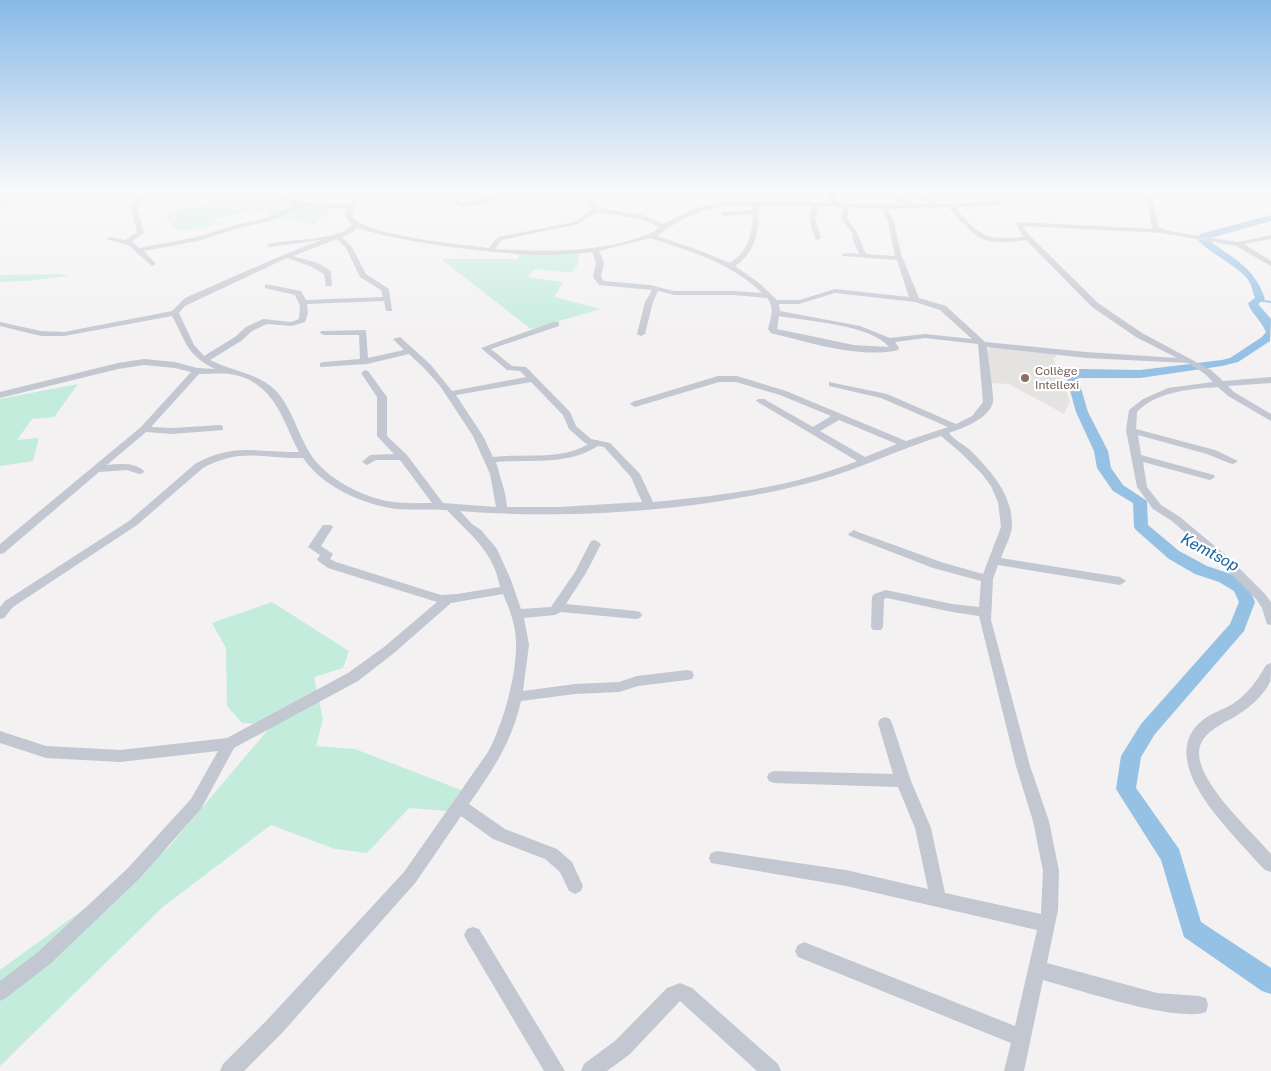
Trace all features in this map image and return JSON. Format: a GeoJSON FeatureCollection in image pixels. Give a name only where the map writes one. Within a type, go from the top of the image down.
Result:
{"type":"FeatureCollection","features":[{"type":"Feature","properties":{"kind":"street"},"geometry":{"type":"LineString","coordinates":[[116,240],[130,242],[135,249],[140,250],[193,240]]}},
{"type":"Feature","properties":{"kind":"street"},"geometry":{"type":"LineString","coordinates":[[270,245],[308,240]]}},
{"type":"Feature","properties":{"kind":"street"},"geometry":{"type":"LineString","coordinates":[[174,313],[177,308],[188,300],[328,240]]}},
{"type":"Feature","properties":{"kind":"street"},"geometry":{"type":"LineString","coordinates":[[342,240],[349,247],[363,275],[385,289],[389,309]]}},
{"type":"Feature","properties":{"kind":"street"},"geometry":{"type":"LineString","coordinates":[[420,240],[514,253],[548,252],[561,254],[595,250],[635,240]]}},
{"type":"Feature","properties":{"kind":"street"},"geometry":{"type":"LineString","coordinates":[[491,250],[499,240]]}},
{"type":"Feature","properties":{"kind":"street"},"geometry":{"type":"LineString","coordinates":[[664,240],[689,248],[730,266],[751,278],[772,299],[776,313],[772,330],[834,344],[883,350],[895,348],[891,340],[882,335],[856,327],[776,313]]}},
{"type":"Feature","properties":{"kind":"street"},"geometry":{"type":"LineString","coordinates":[[730,266],[745,256],[754,240]]}},
{"type":"Feature","properties":{"kind":"street"},"geometry":{"type":"LineString","coordinates":[[858,240],[863,255]]}},
{"type":"Feature","properties":{"kind":"street"},"geometry":{"type":"LineString","coordinates":[[896,240],[913,297],[916,300]]}},
{"type":"Feature","properties":{"kind":"street"},"geometry":{"type":"LineString","coordinates":[[1030,240],[1102,310],[1139,335],[1192,362],[1222,383],[1231,394],[1271,418]]}},
{"type":"Feature","properties":{"kind":"street"},"geometry":{"type":"LineString","coordinates":[[1217,240],[1238,244],[1257,240]]}},
{"type":"Feature","properties":{"kind":"street"},"geometry":{"type":"LineString","coordinates":[[1238,244],[1271,264]]}},
{"type":"Feature","properties":{"kind":"street"},"geometry":{"type":"LineString","coordinates":[[140,250],[152,264]]}},
{"type":"Feature","properties":{"kind":"street"},"geometry":{"type":"LineString","coordinates":[[174,313],[184,330],[191,348],[205,359],[228,372],[256,381],[271,391],[312,464],[327,476],[371,499],[386,504],[502,511],[594,510],[754,493],[780,487],[865,460],[949,430],[976,417],[987,406],[988,397],[982,343],[943,308],[916,300],[835,291],[799,302],[734,293],[674,293],[656,288],[602,283],[597,278],[600,263],[595,250]]}},
{"type":"Feature","properties":{"kind":"street"},"geometry":{"type":"LineString","coordinates":[[845,255],[900,258]]}},
{"type":"Feature","properties":{"kind":"street"},"geometry":{"type":"LineString","coordinates":[[287,256],[315,265],[328,273],[329,284]]}},
{"type":"Feature","properties":{"kind":"street"},"geometry":{"type":"LineString","coordinates":[[1255,256],[1271,257]]}},
{"type":"Feature","properties":{"kind":"street"},"geometry":{"type":"LineString","coordinates":[[205,359],[238,340],[249,329],[266,321],[290,324],[298,322],[304,317],[303,302],[298,293],[268,286]]}},
{"type":"Feature","properties":{"kind":"street"},"geometry":{"type":"LineString","coordinates":[[641,334],[649,302],[656,288]]}},
{"type":"Feature","properties":{"kind":"street"},"geometry":{"type":"LineString","coordinates":[[303,302],[387,299]]}},
{"type":"Feature","properties":{"kind":"street"},"geometry":{"type":"LineString","coordinates":[[0,324],[10,324],[17,328],[41,334],[63,334],[133,319],[174,313]]}},
{"type":"Feature","properties":{"kind":"street"},"geometry":{"type":"LineString","coordinates":[[556,324],[485,348],[510,368],[523,369],[567,414],[572,426],[588,441],[607,445],[636,476],[649,505]]}},
{"type":"Feature","properties":{"kind":"street"},"geometry":{"type":"LineString","coordinates":[[324,334],[363,332],[362,346],[364,359],[367,361]]}},
{"type":"Feature","properties":{"kind":"street"},"geometry":{"type":"LineString","coordinates":[[891,340],[925,336],[1086,355],[1192,362]]}},
{"type":"Feature","properties":{"kind":"street"},"geometry":{"type":"LineString","coordinates":[[397,338],[430,369],[464,413],[481,441],[501,490],[502,511]]}},
{"type":"Feature","properties":{"kind":"street"},"geometry":{"type":"LineString","coordinates":[[323,365],[367,361],[410,352]]}},
{"type":"Feature","properties":{"kind":"street"},"geometry":{"type":"LineString","coordinates":[[0,395],[133,363],[152,362],[197,371],[228,372]]}},
{"type":"Feature","properties":{"kind":"street"},"geometry":{"type":"LineString","coordinates":[[0,550],[144,429],[197,371]]}},
{"type":"Feature","properties":{"kind":"street"},"geometry":{"type":"LineString","coordinates":[[230,1071],[275,1026],[410,877],[498,747],[505,734],[515,697],[523,645],[516,614],[503,573],[492,549],[477,532],[445,507],[403,457],[386,442],[382,436],[382,397],[365,373]]}},
{"type":"Feature","properties":{"kind":"street"},"geometry":{"type":"LineString","coordinates":[[635,404],[728,378],[737,378],[783,393],[906,444]]}},
{"type":"Feature","properties":{"kind":"street"},"geometry":{"type":"LineString","coordinates":[[448,394],[532,379]]}},
{"type":"Feature","properties":{"kind":"street"},"geometry":{"type":"LineString","coordinates":[[1271,380],[1179,388],[1146,401],[1132,412],[1131,430],[1142,487],[1148,497],[1157,507],[1176,519],[1225,560],[1260,596],[1268,607],[1271,621]]}},
{"type":"Feature","properties":{"kind":"street"},"geometry":{"type":"LineString","coordinates":[[832,384],[884,396],[949,430]]}},
{"type":"Feature","properties":{"kind":"street"},"geometry":{"type":"LineString","coordinates":[[761,401],[865,460]]}},
{"type":"Feature","properties":{"kind":"street"},"geometry":{"type":"LineString","coordinates":[[812,431],[839,416]]}},
{"type":"Feature","properties":{"kind":"street"},"geometry":{"type":"LineString","coordinates":[[144,429],[220,428]]}},
{"type":"Feature","properties":{"kind":"street"},"geometry":{"type":"LineString","coordinates":[[949,430],[947,438],[964,450],[986,472],[996,486],[1003,502],[1007,527],[987,579],[985,620],[1018,748],[1041,821],[1051,872],[1050,910],[1014,1071]]}},
{"type":"Feature","properties":{"kind":"street"},"geometry":{"type":"LineString","coordinates":[[1131,430],[1212,452],[1233,461]]}},
{"type":"Feature","properties":{"kind":"street"},"geometry":{"type":"LineString","coordinates":[[490,460],[567,454],[583,451],[595,444]]}},
{"type":"Feature","properties":{"kind":"street"},"geometry":{"type":"LineString","coordinates":[[0,614],[9,604],[133,522],[154,506],[180,478],[205,463],[227,454],[240,452],[306,455]]}},
{"type":"Feature","properties":{"kind":"street"},"geometry":{"type":"LineString","coordinates":[[367,462],[374,457],[403,457]]}},
{"type":"Feature","properties":{"kind":"street"},"geometry":{"type":"LineString","coordinates":[[1137,457],[1210,478]]}},
{"type":"Feature","properties":{"kind":"street"},"geometry":{"type":"LineString","coordinates":[[96,469],[128,467],[138,471]]}},
{"type":"Feature","properties":{"kind":"street"},"geometry":{"type":"LineString","coordinates":[[327,527],[314,547],[327,554],[325,562],[418,593],[448,600],[488,591],[507,590]]}},
{"type":"Feature","properties":{"kind":"street"},"geometry":{"type":"LineString","coordinates":[[854,534],[937,565],[987,579]]}},
{"type":"Feature","properties":{"kind":"street"},"geometry":{"type":"LineString","coordinates":[[516,614],[555,611],[587,562],[595,544]]}},
{"type":"Feature","properties":{"kind":"street"},"geometry":{"type":"LineString","coordinates":[[995,561],[1120,581]]}},
{"type":"Feature","properties":{"kind":"street"},"geometry":{"type":"LineString","coordinates":[[876,627],[878,597],[886,594],[952,608],[985,612]]}},
{"type":"Feature","properties":{"kind":"street"},"geometry":{"type":"LineString","coordinates":[[0,737],[46,752],[120,756],[229,744],[353,677],[390,650],[448,600]]}},
{"type":"Feature","properties":{"kind":"street"},"geometry":{"type":"LineString","coordinates":[[558,607],[636,615]]}},
{"type":"Feature","properties":{"kind":"street"},"geometry":{"type":"LineString","coordinates":[[1271,668],[1251,697],[1240,706],[1207,724],[1200,732],[1193,748],[1194,765],[1204,788],[1271,865]]}},
{"type":"Feature","properties":{"kind":"street"},"geometry":{"type":"LineString","coordinates":[[515,697],[575,689],[619,687],[637,681],[687,675]]}},
{"type":"Feature","properties":{"kind":"street"},"geometry":{"type":"LineString","coordinates":[[885,723],[903,781],[924,828],[938,899]]}},
{"type":"Feature","properties":{"kind":"street"},"geometry":{"type":"LineString","coordinates":[[0,992],[44,958],[133,874],[196,804],[229,744]]}},
{"type":"Feature","properties":{"kind":"street"},"geometry":{"type":"LineString","coordinates":[[774,777],[903,781]]}},
{"type":"Feature","properties":{"kind":"street"},"geometry":{"type":"LineString","coordinates":[[459,806],[499,834],[551,854],[566,867],[575,886]]}},
{"type":"Feature","properties":{"kind":"street"},"geometry":{"type":"LineString","coordinates":[[717,858],[846,878],[1047,924]]}},
{"type":"Feature","properties":{"kind":"street"},"geometry":{"type":"LineString","coordinates":[[473,935],[555,1071]]}},
{"type":"Feature","properties":{"kind":"street"},"geometry":{"type":"LineString","coordinates":[[804,951],[1022,1038]]}},
{"type":"Feature","properties":{"kind":"street"},"geometry":{"type":"LineString","coordinates":[[1038,970],[1157,1002],[1199,1005]]}},
{"type":"Feature","properties":{"kind":"street"},"geometry":{"type":"LineString","coordinates":[[592,1071],[623,1046],[673,994],[680,992],[686,994],[772,1071]]}},
{"type":"Feature","properties":{"kind":"shaded area","name":"Collège Intellexi"},"geometry":{"type":"Polygon","coordinates":[[[989,347],[1054,354],[1057,356],[1053,358],[1070,401],[1064,414],[1009,384],[991,383],[987,350],[989,350],[989,347]]]}},
{"type":"Feature","properties":{"kind":"green space"},"geometry":{"type":"Polygon","coordinates":[[[519,253],[580,253],[577,266],[570,273],[536,269],[527,277],[563,282],[554,297],[601,309],[531,329],[441,259],[518,259],[519,253]]]}},
{"type":"Feature","properties":{"kind":"green space"},"geometry":{"type":"Polygon","coordinates":[[[62,274],[68,276],[0,282],[0,275],[62,274]]]}},
{"type":"Feature","properties":{"kind":"green space"},"geometry":{"type":"Polygon","coordinates":[[[78,384],[54,417],[32,419],[17,440],[39,438],[33,461],[0,466],[0,399],[78,384]]]}},
{"type":"Feature","properties":{"kind":"green space"},"geometry":{"type":"Polygon","coordinates":[[[272,602],[349,651],[343,668],[314,677],[323,719],[316,746],[355,749],[461,790],[447,811],[409,808],[367,853],[335,849],[271,825],[164,906],[0,1066],[0,970],[168,848],[272,725],[242,723],[227,706],[226,648],[212,623],[272,602]]]}},
{"type":"Feature","properties":{"kind":"waterway","name":"Kemtsop"},"geometry":{"type":"LineString","coordinates":[[1202,240],[1247,272],[1255,283],[1260,299],[1253,303],[1254,307],[1267,321],[1271,332],[1266,339],[1234,360],[1222,363],[1140,374],[1080,373],[1072,376],[1082,412],[1101,451],[1104,468],[1118,488],[1140,501],[1141,527],[1174,555],[1201,570],[1225,578],[1241,588],[1247,602],[1238,627],[1148,729],[1131,756],[1126,789],[1171,856],[1192,929],[1271,982]]}},
{"type":"Feature","properties":{"kind":"waterway"},"geometry":{"type":"LineString","coordinates":[[1258,300],[1271,302]]}},
{"type":"Feature","properties":{"kind":"place","name":"Collège Intellexi"},"geometry":{"type":"Point","coordinates":[1025,378]}}]}
